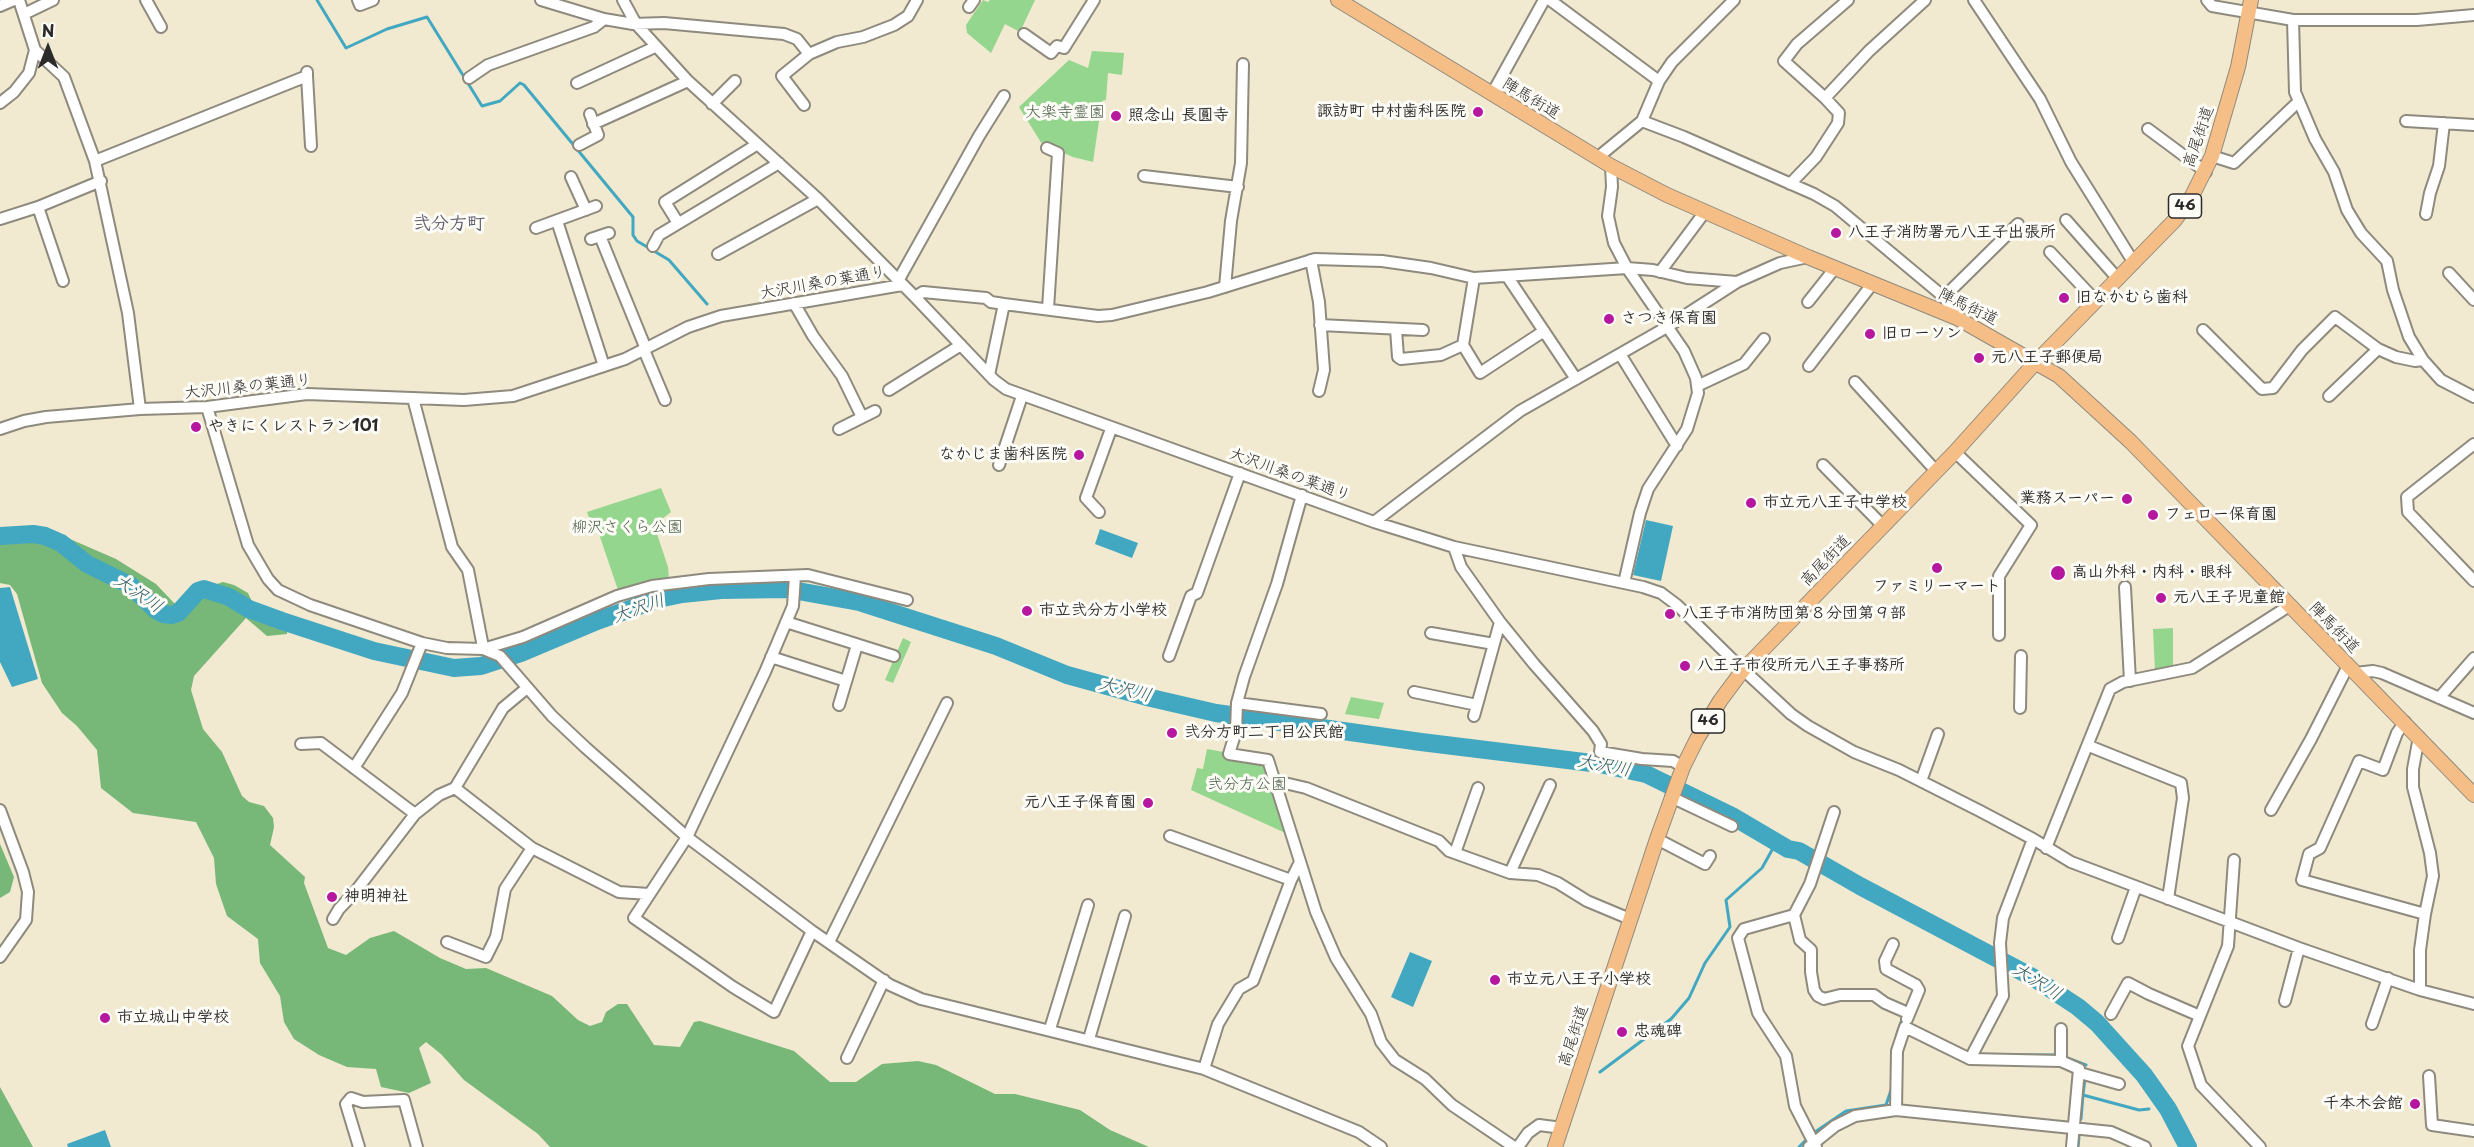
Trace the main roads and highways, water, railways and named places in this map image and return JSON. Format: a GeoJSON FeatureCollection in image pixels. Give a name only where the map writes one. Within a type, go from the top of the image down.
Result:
{"type":"FeatureCollection","features":[{"type":"Feature","properties":{"kind":"main road","name":"陣馬街道"},"geometry":{"type":"LineString","coordinates":[[1338,0],[1611,166],[1704,213],[1957,318],[2070,384],[2131,442],[2474,795]]}},
{"type":"Feature","properties":{"kind":"main road","name":"高尾街道"},"geometry":{"type":"LineString","coordinates":[[1556,1147],[1629,919],[1672,795],[1681,772],[1720,701],[1743,670],[1955,452],[2035,363],[2175,220],[2206,172],[2212,156],[2238,67],[2249,6]]}},
{"type":"Feature","properties":{"kind":"water"},"geometry":{"type":"Polygon","coordinates":[[[1646,520],[1673,526],[1661,581],[1633,575],[1646,520]]]}},
{"type":"Feature","properties":{"kind":"water"},"geometry":{"type":"Polygon","coordinates":[[[1100,529],[1138,543],[1132,558],[1095,544],[1100,529]]]}},
{"type":"Feature","properties":{"kind":"water"},"geometry":{"type":"Polygon","coordinates":[[[10,587],[38,679],[12,687],[0,662],[0,588],[10,587]]]}},
{"type":"Feature","properties":{"kind":"water"},"geometry":{"type":"Polygon","coordinates":[[[1410,952],[1432,961],[1413,1007],[1391,997],[1410,952]]]}},
{"type":"Feature","properties":{"kind":"water"},"geometry":{"type":"Polygon","coordinates":[[[105,1130],[111,1147],[68,1147],[67,1144],[105,1130]]]}},
{"type":"Feature","properties":{"kind":"waterway"},"geometry":{"type":"LineString","coordinates":[[317,0],[346,48],[387,29],[427,17],[482,106],[500,101],[520,83],[524,85],[633,217],[633,235],[637,241],[669,260],[707,304]]}},
{"type":"Feature","properties":{"kind":"waterway","name":"大沢川"},"geometry":{"type":"LineString","coordinates":[[0,536],[33,534],[61,543],[87,564],[130,585],[163,614],[178,613],[198,591],[204,589],[229,597],[249,609],[374,651],[454,668],[481,666],[521,653],[597,621],[658,599],[721,590],[787,589],[859,602],[996,646],[1067,675],[1216,713],[1600,764],[1646,774],[1732,816],[1788,849],[1799,851],[2034,978],[2078,1007],[2097,1023],[2144,1075],[2168,1109],[2188,1147]]}},
{"type":"Feature","properties":{"kind":"waterway","name":"大沢川"},"geometry":{"type":"LineString","coordinates":[[1244,713],[1244,718]]}},
{"type":"Feature","properties":{"kind":"waterway"},"geometry":{"type":"LineString","coordinates":[[1600,1072],[1671,1019],[1689,998],[1705,963],[1730,927],[1726,900],[1762,868],[1777,841]]}},
{"type":"Feature","properties":{"kind":"waterway"},"geometry":{"type":"LineString","coordinates":[[1897,1034],[1901,1022]]}},
{"type":"Feature","properties":{"kind":"waterway"},"geometry":{"type":"LineString","coordinates":[[2007,1055],[2057,1055]]}},
{"type":"Feature","properties":{"kind":"waterway"},"geometry":{"type":"LineString","coordinates":[[2067,1058],[2086,1065]]}},
{"type":"Feature","properties":{"kind":"waterway"},"geometry":{"type":"LineString","coordinates":[[2083,1095],[2085,1078]]}},
{"type":"Feature","properties":{"kind":"waterway"},"geometry":{"type":"LineString","coordinates":[[1812,1134],[1846,1111],[1886,1105],[1892,1087]]}},
{"type":"Feature","properties":{"kind":"waterway"},"geometry":{"type":"LineString","coordinates":[[2081,1119],[2083,1095],[2139,1110],[2149,1109]]}},
{"type":"Feature","properties":{"kind":"waterway","name":"大沢川"},"geometry":{"type":"LineString","coordinates":[[2159,1107],[2166,1106]]}},
{"type":"Feature","properties":{"kind":"waterway"},"geometry":{"type":"LineString","coordinates":[[2078,1147],[2079,1137]]}},
{"type":"Feature","properties":{"kind":"waterway"},"geometry":{"type":"LineString","coordinates":[[1799,1147],[1807,1139]]}},
{"type":"Feature","properties":{"kind":"place","name":"諏訪町 中村歯科医院"},"geometry":{"type":"Point","coordinates":[1478,112]}},
{"type":"Feature","properties":{"kind":"place","name":"照念山 長圓寺"},"geometry":{"type":"Point","coordinates":[1116,116]}},
{"type":"Feature","properties":{"kind":"place","name":"八王子消防署元八王子出張所"},"geometry":{"type":"Point","coordinates":[1836,233]}},
{"type":"Feature","properties":{"kind":"place","name":"旧なかむら歯科"},"geometry":{"type":"Point","coordinates":[2064,298]}},
{"type":"Feature","properties":{"kind":"place","name":"さつき保育園"},"geometry":{"type":"Point","coordinates":[1609,319]}},
{"type":"Feature","properties":{"kind":"place","name":"旧ローソン"},"geometry":{"type":"Point","coordinates":[1870,334]}},
{"type":"Feature","properties":{"kind":"place","name":"元八王子郵便局"},"geometry":{"type":"Point","coordinates":[1979,358]}},
{"type":"Feature","properties":{"kind":"place","name":"やきにくレストラン101"},"geometry":{"type":"Point","coordinates":[196,427]}},
{"type":"Feature","properties":{"kind":"place","name":"なかじま歯科医院"},"geometry":{"type":"Point","coordinates":[1079,455]}},
{"type":"Feature","properties":{"kind":"place","name":"業務スーパー"},"geometry":{"type":"Point","coordinates":[2127,499]}},
{"type":"Feature","properties":{"kind":"place","name":"市立元八王子中学校"},"geometry":{"type":"Point","coordinates":[1751,503]}},
{"type":"Feature","properties":{"kind":"place","name":"フェロー保育園"},"geometry":{"type":"Point","coordinates":[2153,515]}},
{"type":"Feature","properties":{"kind":"place","name":"ファミリーマート"},"geometry":{"type":"Point","coordinates":[1937,568]}},
{"type":"Feature","properties":{"kind":"place","name":"高山外科・内科・眼科"},"geometry":{"type":"Point","coordinates":[2058,573]}},
{"type":"Feature","properties":{"kind":"place","name":"元八王子児童館"},"geometry":{"type":"Point","coordinates":[2161,598]}},
{"type":"Feature","properties":{"kind":"place","name":"市立弐分方小学校"},"geometry":{"type":"Point","coordinates":[1027,611]}},
{"type":"Feature","properties":{"kind":"place","name":"八王子市消防団第８分団第９部"},"geometry":{"type":"Point","coordinates":[1670,614]}},
{"type":"Feature","properties":{"kind":"place","name":"八王子市役所元八王子事務所"},"geometry":{"type":"Point","coordinates":[1685,666]}},
{"type":"Feature","properties":{"kind":"place","name":"弐分方町二丁目公民館"},"geometry":{"type":"Point","coordinates":[1172,733]}},
{"type":"Feature","properties":{"kind":"place","name":"元八王子保育園"},"geometry":{"type":"Point","coordinates":[1148,803]}},
{"type":"Feature","properties":{"kind":"place","name":"神明神社"},"geometry":{"type":"Point","coordinates":[332,897]}},
{"type":"Feature","properties":{"kind":"place","name":"市立元八王子小学校"},"geometry":{"type":"Point","coordinates":[1495,980]}},
{"type":"Feature","properties":{"kind":"place","name":"市立城山中学校"},"geometry":{"type":"Point","coordinates":[105,1018]}},
{"type":"Feature","properties":{"kind":"place","name":"忠魂碑"},"geometry":{"type":"Point","coordinates":[1622,1032]}},
{"type":"Feature","properties":{"kind":"place","name":"千本木会館"},"geometry":{"type":"Point","coordinates":[2415,1104]}},
{"type":"Feature","properties":{"kind":"district","name":"弐分方町"},"geometry":{"type":"Point","coordinates":[449,224]}},
{"type":"Feature","properties":{"kind":"park label","name":"大楽寺霊園"},"geometry":{"type":"Point","coordinates":[1065,113]}},
{"type":"Feature","properties":{"kind":"park label","name":"柳沢さくら公園"},"geometry":{"type":"Point","coordinates":[627,528]}},
{"type":"Feature","properties":{"kind":"park label","name":"弐分方公園"},"geometry":{"type":"Point","coordinates":[1247,785]}}]}
